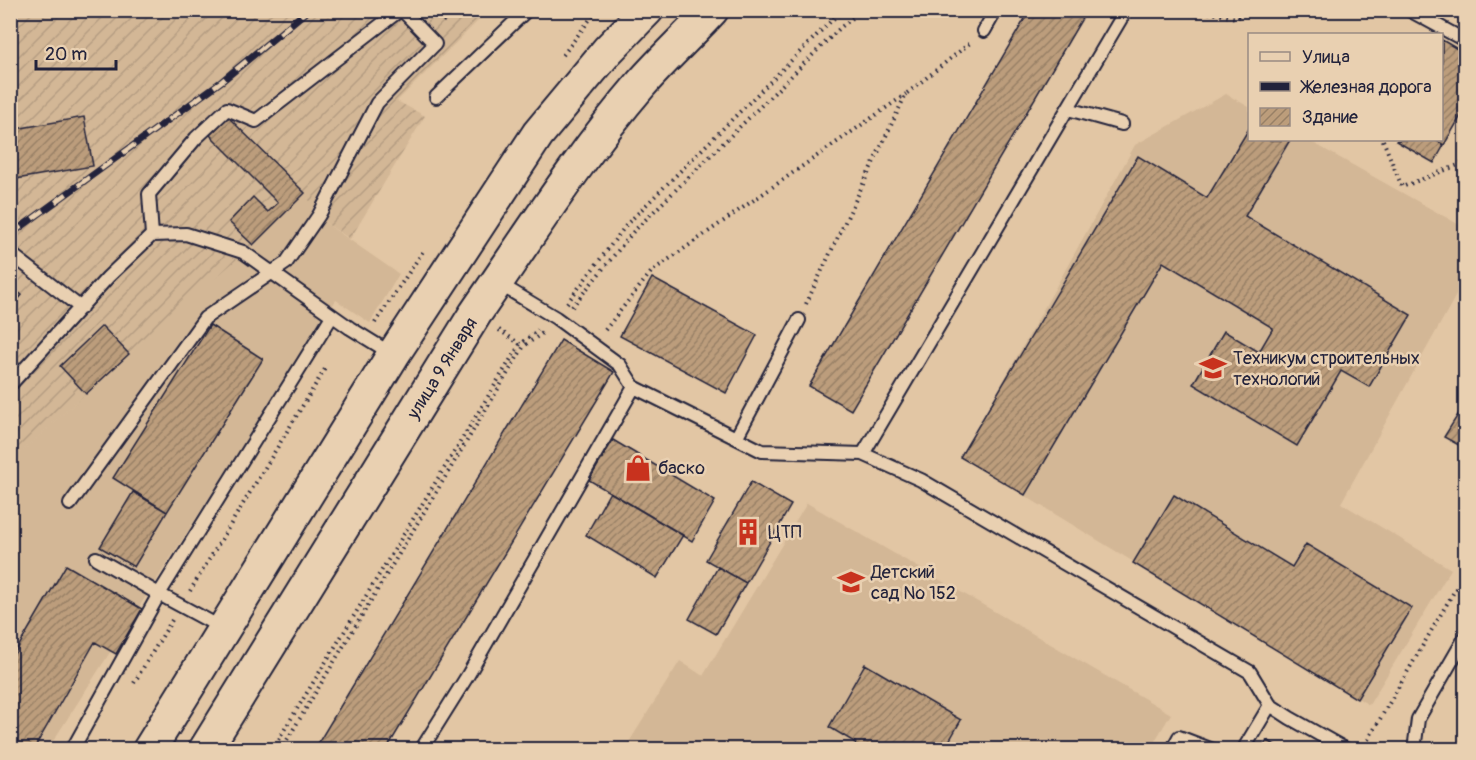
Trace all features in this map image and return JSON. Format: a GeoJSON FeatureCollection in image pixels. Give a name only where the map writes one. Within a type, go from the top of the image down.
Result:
{"type":"FeatureCollection","features":[{"type":"Feature","properties":{"kind":"main road"},"geometry":{"type":"LineString","coordinates":[[149,750],[393,355],[538,134],[608,50],[647,10]]}},
{"type":"Feature","properties":{"kind":"main road","name":"улица 9 Января"},"geometry":{"type":"LineString","coordinates":[[205,750],[497,282],[592,146],[643,82],[712,10]]}},
{"type":"Feature","properties":{"kind":"main road"},"geometry":{"type":"LineString","coordinates":[[393,355],[433,382]]}},
{"type":"Feature","properties":{"kind":"lane"},"geometry":{"type":"LineString","coordinates":[[70,504],[205,318],[286,263],[319,215],[377,103],[435,44],[401,10],[256,121],[227,109],[196,138],[149,195],[152,235]]}},
{"type":"Feature","properties":{"kind":"lane"},"geometry":{"type":"LineString","coordinates":[[436,97],[526,10]]}},
{"type":"Feature","properties":{"kind":"lane"},"geometry":{"type":"LineString","coordinates":[[984,32],[996,10]]}},
{"type":"Feature","properties":{"kind":"lane"},"geometry":{"type":"LineString","coordinates":[[863,454],[1126,10]]}},
{"type":"Feature","properties":{"kind":"lane"},"geometry":{"type":"LineString","coordinates":[[1410,10],[1434,30],[1466,40]]}},
{"type":"Feature","properties":{"kind":"lane"},"geometry":{"type":"LineString","coordinates":[[1068,109],[1122,124]]}},
{"type":"Feature","properties":{"kind":"lane"},"geometry":{"type":"LineString","coordinates":[[10,385],[152,235],[186,234],[243,252],[350,328],[393,355]]}},
{"type":"Feature","properties":{"kind":"lane"},"geometry":{"type":"LineString","coordinates":[[10,253],[81,308]]}},
{"type":"Feature","properties":{"kind":"lane"},"geometry":{"type":"LineString","coordinates":[[497,282],[558,319],[620,365],[634,387],[762,451],[863,454],[921,480],[1250,672],[1270,705],[1347,750]]}},
{"type":"Feature","properties":{"kind":"lane"},"geometry":{"type":"LineString","coordinates":[[72,750],[159,594],[332,315]]}},
{"type":"Feature","properties":{"kind":"lane"},"geometry":{"type":"LineString","coordinates":[[736,438],[799,320]]}},
{"type":"Feature","properties":{"kind":"lane"},"geometry":{"type":"LineString","coordinates":[[421,750],[468,675],[634,387]]}},
{"type":"Feature","properties":{"kind":"lane"},"geometry":{"type":"LineString","coordinates":[[96,558],[223,629]]}},
{"type":"Feature","properties":{"kind":"lane"},"geometry":{"type":"LineString","coordinates":[[1414,750],[1418,719],[1466,636]]}},
{"type":"Feature","properties":{"kind":"lane"},"geometry":{"type":"LineString","coordinates":[[1243,750],[1270,705]]}},
{"type":"Feature","properties":{"kind":"lane"},"geometry":{"type":"LineString","coordinates":[[1172,750],[1179,737],[1213,750]]}},
{"type":"Feature","properties":{"kind":"path"},"geometry":{"type":"LineString","coordinates":[[562,57],[597,10]]}},
{"type":"Feature","properties":{"kind":"path"},"geometry":{"type":"LineString","coordinates":[[272,750],[519,344],[558,319],[627,224],[832,20],[845,10]]}},
{"type":"Feature","properties":{"kind":"path"},"geometry":{"type":"LineString","coordinates":[[281,750],[524,346],[558,319],[633,231],[841,27],[863,10]]}},
{"type":"Feature","properties":{"kind":"path"},"geometry":{"type":"LineString","coordinates":[[1197,10],[1236,18],[1252,10]]}},
{"type":"Feature","properties":{"kind":"path"},"geometry":{"type":"LineString","coordinates":[[593,345],[652,271],[906,94],[984,32]]}},
{"type":"Feature","properties":{"kind":"path"},"geometry":{"type":"LineString","coordinates":[[799,320],[906,94]]}},
{"type":"Feature","properties":{"kind":"path"},"geometry":{"type":"LineString","coordinates":[[1383,141],[1402,187],[1466,162]]}},
{"type":"Feature","properties":{"kind":"path"},"geometry":{"type":"LineString","coordinates":[[350,328],[372,328],[424,250]]}},
{"type":"Feature","properties":{"kind":"path"},"geometry":{"type":"LineString","coordinates":[[129,692],[326,367]]}},
{"type":"Feature","properties":{"kind":"path"},"geometry":{"type":"LineString","coordinates":[[1363,750],[1466,572]]}},
{"type":"Feature","properties":{"kind":"shaded area"},"geometry":{"type":"Polygon","coordinates":[[[11,11],[488,11],[397,101],[425,116],[350,239],[324,222],[304,193],[253,245],[11,462],[11,11]]]}},
{"type":"Feature","properties":{"kind":"shaded area","name":"Техникум строительных технологий"},"geometry":{"type":"Polygon","coordinates":[[[1226,94],[1248,106],[1248,141],[1310,141],[1465,228],[1465,279],[1341,503],[1451,569],[1369,705],[961,457],[1135,145],[1226,94]]]}},
{"type":"Feature","properties":{"kind":"shaded area"},"geometry":{"type":"Polygon","coordinates":[[[305,193],[324,222],[399,274],[370,323],[336,300],[48,749],[11,749],[10,462],[305,193]]]}},
{"type":"Feature","properties":{"kind":"shaded area","name":"Детский сад № 152"},"geometry":{"type":"Polygon","coordinates":[[[807,503],[1171,714],[1150,749],[624,750],[680,661],[703,676],[807,503]]]}},
{"type":"Feature","properties":{"kind":"building"},"geometry":{"type":"Polygon","coordinates":[[[434,10],[457,10],[444,22],[434,10]]]}},
{"type":"Feature","properties":{"kind":"building"},"geometry":{"type":"Polygon","coordinates":[[[1030,10],[1087,10],[851,410],[809,386],[1030,10]]]}},
{"type":"Feature","properties":{"kind":"building"},"geometry":{"type":"Polygon","coordinates":[[[1443,41],[1466,54],[1466,107],[1444,145],[1437,141],[1443,141],[1443,41]]]}},
{"type":"Feature","properties":{"kind":"building"},"geometry":{"type":"Polygon","coordinates":[[[84,117],[93,166],[10,180],[10,130],[84,117]]]}},
{"type":"Feature","properties":{"kind":"building"},"geometry":{"type":"Polygon","coordinates":[[[228,117],[305,193],[253,245],[229,222],[253,197],[268,212],[278,203],[210,135],[228,117]]]}},
{"type":"Feature","properties":{"kind":"building"},"geometry":{"type":"Polygon","coordinates":[[[1248,130],[1248,141],[1289,141],[1245,216],[1411,315],[1369,387],[1341,371],[1297,446],[1193,384],[1224,331],[1259,352],[1273,328],[1163,262],[1025,495],[960,457],[1138,156],[1207,198],[1248,130]]]}},
{"type":"Feature","properties":{"kind":"building"},"geometry":{"type":"Polygon","coordinates":[[[1396,141],[1437,141],[1444,145],[1434,163],[1396,141]]]}},
{"type":"Feature","properties":{"kind":"building"},"geometry":{"type":"Polygon","coordinates":[[[652,278],[757,335],[726,393],[620,336],[652,278]]]}},
{"type":"Feature","properties":{"kind":"building"},"geometry":{"type":"Polygon","coordinates":[[[10,286],[22,295],[10,309],[10,286]]]}},
{"type":"Feature","properties":{"kind":"building"},"geometry":{"type":"Polygon","coordinates":[[[210,325],[263,359],[167,512],[113,478],[210,325]]]}},
{"type":"Feature","properties":{"kind":"building"},"geometry":{"type":"Polygon","coordinates":[[[102,326],[129,354],[86,394],[60,366],[102,326]]]}},
{"type":"Feature","properties":{"kind":"building"},"geometry":{"type":"Polygon","coordinates":[[[561,340],[614,372],[386,750],[314,750],[561,340]]]}},
{"type":"Feature","properties":{"kind":"building"},"geometry":{"type":"Polygon","coordinates":[[[1466,402],[1466,449],[1444,437],[1466,402]]]}},
{"type":"Feature","properties":{"kind":"building"},"geometry":{"type":"Polygon","coordinates":[[[613,440],[715,501],[692,541],[589,480],[613,440]]]}},
{"type":"Feature","properties":{"kind":"building","name":"ЦТП"},"geometry":{"type":"Polygon","coordinates":[[[751,482],[791,505],[746,583],[706,560],[751,482]]]}},
{"type":"Feature","properties":{"kind":"building"},"geometry":{"type":"Polygon","coordinates":[[[133,492],[167,512],[134,567],[100,547],[133,492]]]}},
{"type":"Feature","properties":{"kind":"building"},"geometry":{"type":"Polygon","coordinates":[[[610,492],[683,535],[657,578],[586,535],[610,492]]]}},
{"type":"Feature","properties":{"kind":"building"},"geometry":{"type":"Polygon","coordinates":[[[1174,495],[1292,567],[1306,544],[1412,608],[1357,699],[1133,563],[1174,495]]]}},
{"type":"Feature","properties":{"kind":"building"},"geometry":{"type":"Polygon","coordinates":[[[66,565],[142,609],[116,654],[95,642],[35,747],[39,750],[10,750],[10,661],[66,565]]]}},
{"type":"Feature","properties":{"kind":"building"},"geometry":{"type":"Polygon","coordinates":[[[718,567],[746,583],[716,634],[689,619],[718,567]]]}},
{"type":"Feature","properties":{"kind":"building"},"geometry":{"type":"Polygon","coordinates":[[[865,664],[961,720],[944,750],[852,750],[856,743],[829,727],[865,664]]]}},
{"type":"Feature","properties":{"kind":"building"},"geometry":{"type":"Polygon","coordinates":[[[1267,740],[1283,750],[1261,750],[1267,740]]]}},
{"type":"Feature","properties":{"kind":"building"},"geometry":{"type":"Polygon","coordinates":[[[760,744],[771,750],[757,750],[760,744]]]}},
{"type":"Feature","properties":{"kind":"railway"},"geometry":{"type":"LineString","coordinates":[[10,235],[222,81],[308,10]]}},
{"type":"Feature","properties":{"kind":"place","name":"Техникум строительных технологий"},"geometry":{"type":"Point","coordinates":[1213,368]}},
{"type":"Feature","properties":{"kind":"place","name":"баско"},"geometry":{"type":"Point","coordinates":[638,468]}},
{"type":"Feature","properties":{"kind":"place","name":"ЦТП"},"geometry":{"type":"Point","coordinates":[748,532]}},
{"type":"Feature","properties":{"kind":"place","name":"Детский сад № 152"},"geometry":{"type":"Point","coordinates":[851,582]}}]}
